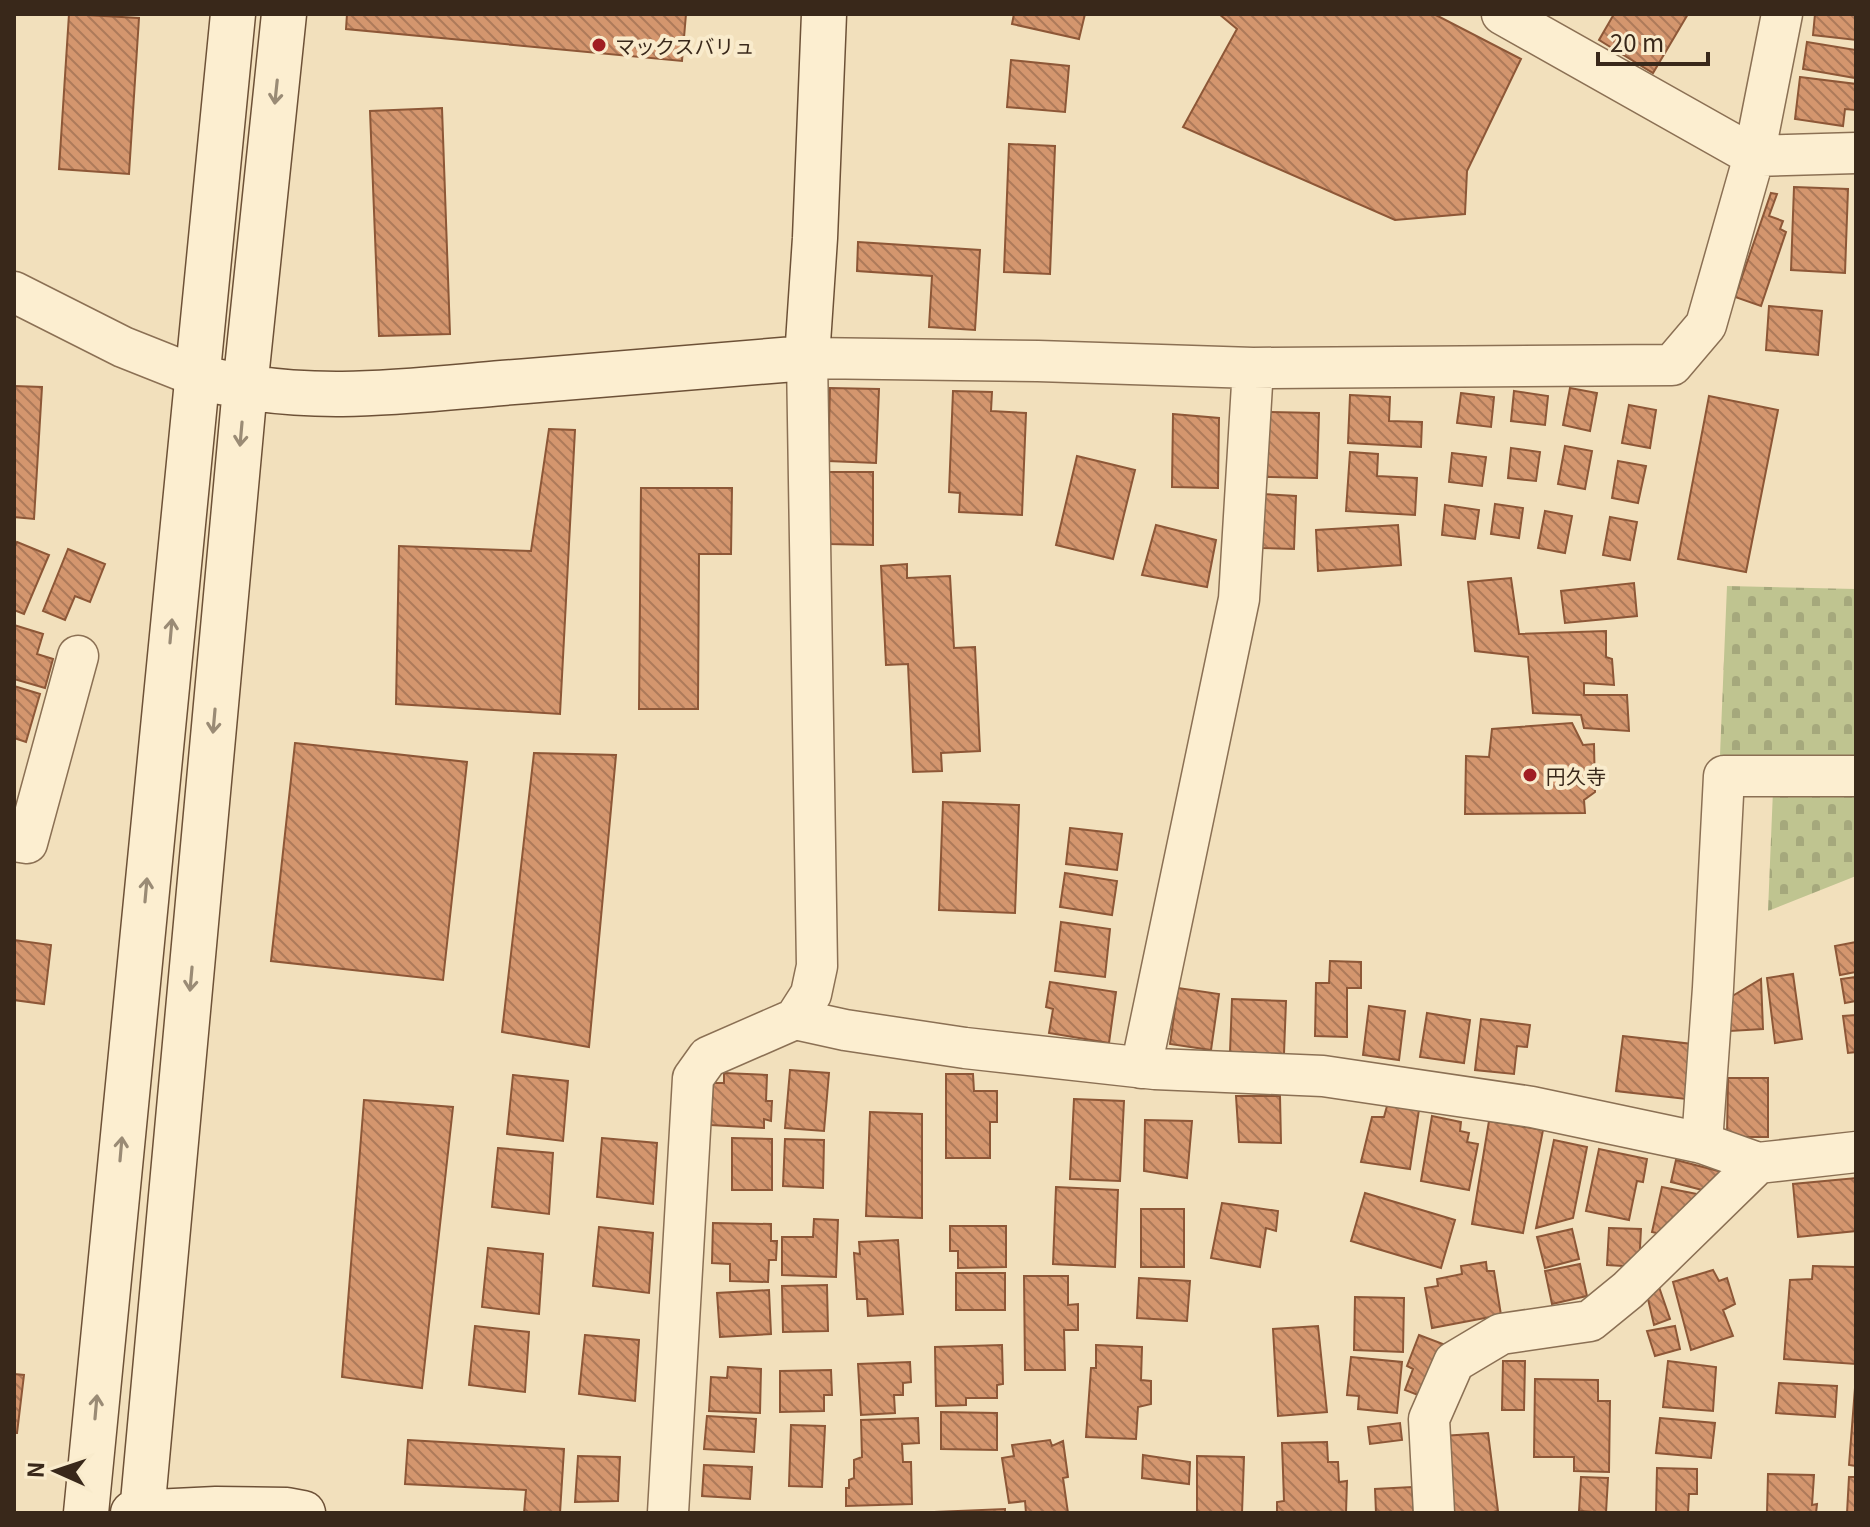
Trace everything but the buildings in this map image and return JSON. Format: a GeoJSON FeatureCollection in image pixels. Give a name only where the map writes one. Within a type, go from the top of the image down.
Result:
{"type":"FeatureCollection","features":[{"type":"Feature","properties":{"kind":"street"},"geometry":{"type":"LineString","coordinates":[[86,1513],[233,14]]}},
{"type":"Feature","properties":{"kind":"street"},"geometry":{"type":"LineString","coordinates":[[284,14],[245,388],[139,1512],[216,1509],[303,1513]]}},
{"type":"Feature","properties":{"kind":"street"},"geometry":{"type":"LineString","coordinates":[[668,1513],[693,1078],[708,1057],[795,1019],[811,994],[817,966],[807,358],[824,14]]}},
{"type":"Feature","properties":{"kind":"street"},"geometry":{"type":"LineString","coordinates":[[1502,14],[1754,156],[1856,153]]}},
{"type":"Feature","properties":{"kind":"street"},"geometry":{"type":"LineString","coordinates":[[14,292],[123,347],[196,376],[245,388],[310,394],[386,393],[807,358],[1253,368],[1672,365],[1706,325],[1754,156],[1782,14]]}},
{"type":"Feature","properties":{"kind":"street"},"geometry":{"type":"LineString","coordinates":[[1141,1068],[1239,599],[1253,368]]}},
{"type":"Feature","properties":{"kind":"street"},"geometry":{"type":"LineString","coordinates":[[14,841],[27,843],[78,656]]}},
{"type":"Feature","properties":{"kind":"street"},"geometry":{"type":"LineString","coordinates":[[1702,1143],[1724,776],[1856,776]]}},
{"type":"Feature","properties":{"kind":"street"},"geometry":{"type":"LineString","coordinates":[[795,1019],[845,1030],[965,1048],[1141,1068],[1323,1076],[1532,1107],[1702,1143],[1758,1163],[1856,1152]]}},
{"type":"Feature","properties":{"kind":"street"},"geometry":{"type":"LineString","coordinates":[[1434,1513],[1429,1419],[1454,1362],[1501,1334],[1590,1321],[1628,1290],[1758,1163]]}},
{"type":"Feature","properties":{"kind":"green space"},"geometry":{"type":"Polygon","coordinates":[[[1727,586],[1856,589],[1856,758],[1720,755],[1727,586]]]}},
{"type":"Feature","properties":{"kind":"green space"},"geometry":{"type":"Polygon","coordinates":[[[1773,790],[1856,792],[1856,876],[1768,911],[1773,790]]]}},
{"type":"Feature","properties":{"kind":"place","name":"マックスバリュ"},"geometry":{"type":"Point","coordinates":[599,45]}},
{"type":"Feature","properties":{"kind":"place","name":"円久寺"},"geometry":{"type":"Point","coordinates":[1530,775]}}]}
